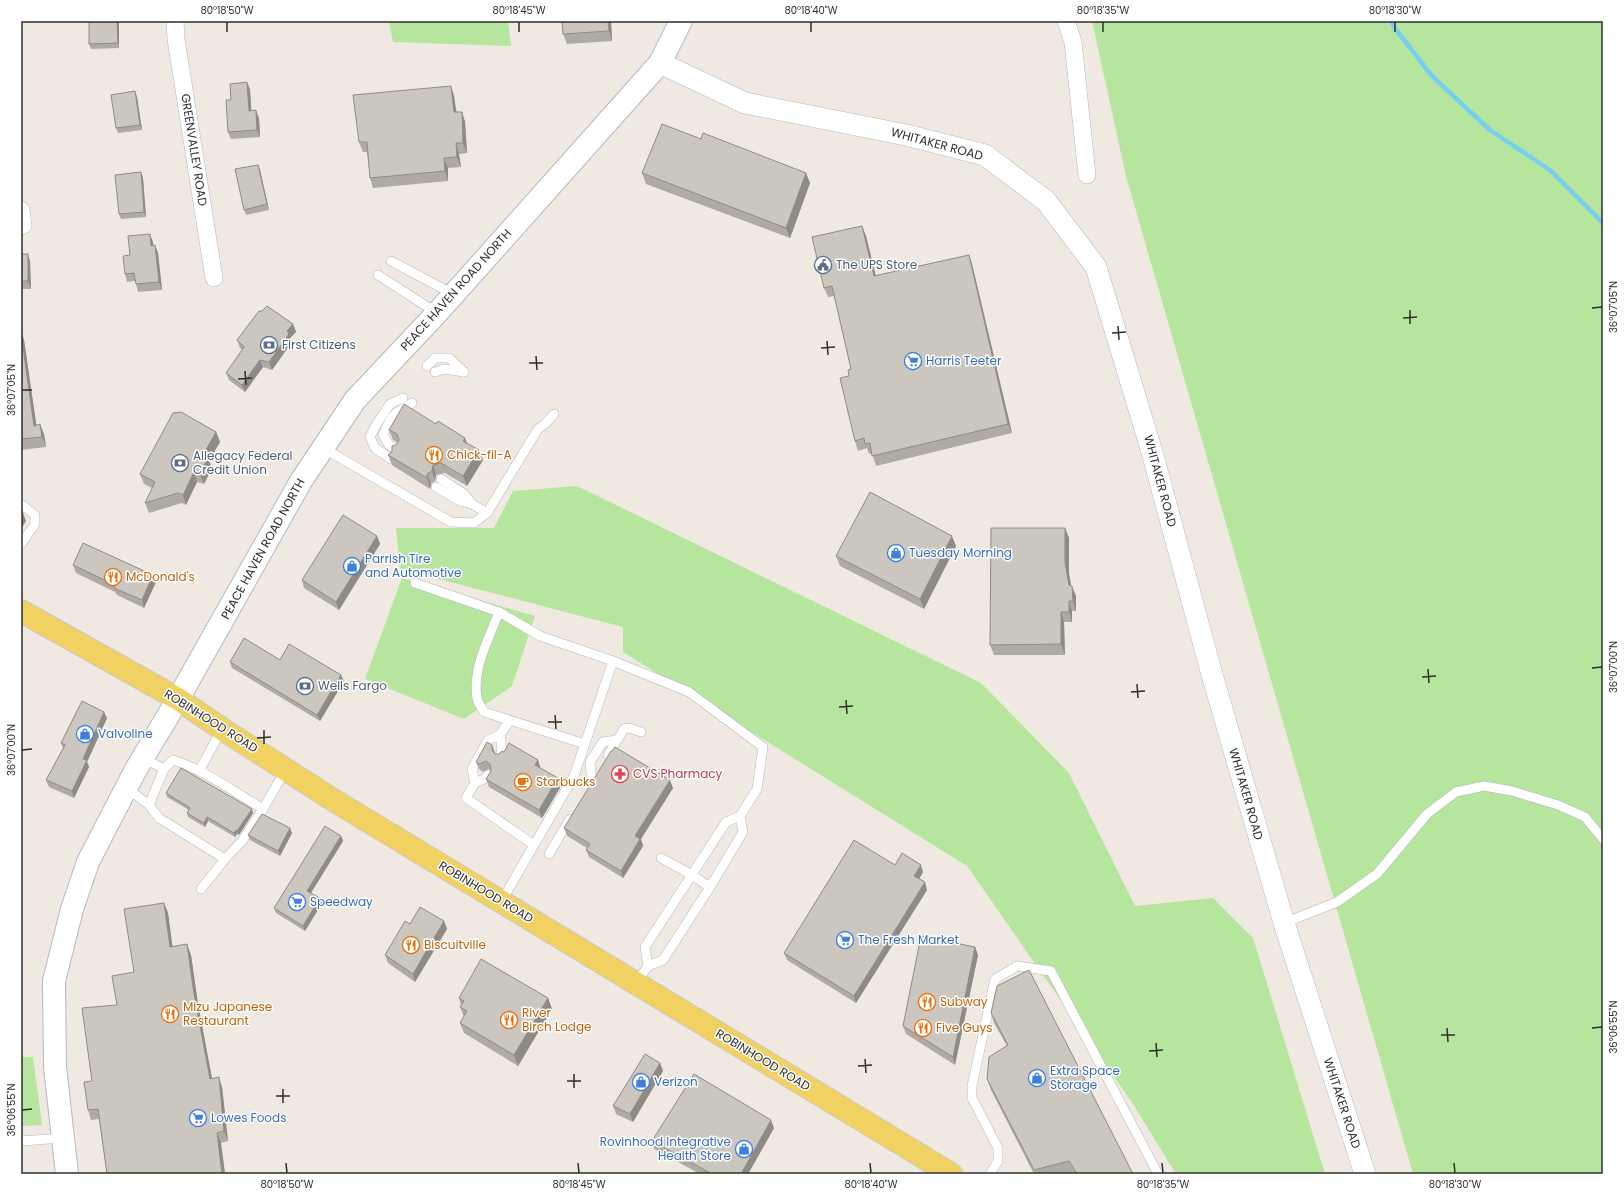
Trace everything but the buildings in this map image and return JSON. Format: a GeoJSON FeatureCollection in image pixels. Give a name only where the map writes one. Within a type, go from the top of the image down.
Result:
{"type":"FeatureCollection","features":[{"type":"Feature","properties":{"kind":"main road","name":"PEACE HAVEN ROAD NORTH"},"geometry":{"type":"LineString","coordinates":[[67,1174],[55,1067],[54,981],[72,909],[88,862],[127,788],[301,481],[355,400],[437,313],[660,63],[681,21]]}},
{"type":"Feature","properties":{"kind":"main road","name":"ROBINHOOD ROAD"},"geometry":{"type":"LineString","coordinates":[[21,611],[178,699],[335,801],[501,902],[642,975],[950,1174]]}},
{"type":"Feature","properties":{"kind":"street","name":"GREENVALLEY ROAD"},"geometry":{"type":"LineString","coordinates":[[175,21],[176,39],[214,278]]}},
{"type":"Feature","properties":{"kind":"street"},"geometry":{"type":"LineString","coordinates":[[1066,21],[1072,42],[1087,175]]}},
{"type":"Feature","properties":{"kind":"street","name":"WHITAKER ROAD"},"geometry":{"type":"LineString","coordinates":[[660,63],[745,103],[906,135],[985,155],[1046,201],[1096,267],[1152,452],[1211,671],[1284,923],[1364,1174]]}},
{"type":"Feature","properties":{"kind":"street"},"geometry":{"type":"LineString","coordinates":[[21,210],[23,225],[21,226]]}},
{"type":"Feature","properties":{"kind":"lane"},"geometry":{"type":"LineString","coordinates":[[391,261],[453,294]]}},
{"type":"Feature","properties":{"kind":"lane"},"geometry":{"type":"LineString","coordinates":[[378,275],[437,313]]}},
{"type":"Feature","properties":{"kind":"lane"},"geometry":{"type":"LineString","coordinates":[[435,358],[448,358],[464,372],[431,369],[435,358]]}},
{"type":"Feature","properties":{"kind":"lane"},"geometry":{"type":"LineString","coordinates":[[391,459],[375,448],[370,437],[390,404],[403,398]]}},
{"type":"Feature","properties":{"kind":"lane"},"geometry":{"type":"LineString","coordinates":[[397,450],[389,445],[383,435],[389,421],[398,411],[412,403]]}},
{"type":"Feature","properties":{"kind":"lane"},"geometry":{"type":"LineString","coordinates":[[323,448],[451,522],[474,523],[487,513],[538,429],[554,414]]}},
{"type":"Feature","properties":{"kind":"lane"},"geometry":{"type":"LineString","coordinates":[[439,483],[464,494],[472,504],[487,513]]}},
{"type":"Feature","properties":{"kind":"lane"},"geometry":{"type":"LineString","coordinates":[[21,504],[35,515],[35,524],[21,544]]}},
{"type":"Feature","properties":{"kind":"lane"},"geometry":{"type":"LineString","coordinates":[[415,583],[499,612],[540,636],[613,661],[689,692],[763,747],[757,788],[740,816],[726,822],[646,947],[642,975]]}},
{"type":"Feature","properties":{"kind":"lane"},"geometry":{"type":"LineString","coordinates":[[499,612],[480,663],[477,680],[477,699],[484,712],[508,721],[585,744]]}},
{"type":"Feature","properties":{"kind":"lane"},"geometry":{"type":"LineString","coordinates":[[501,902],[574,776],[613,661]]}},
{"type":"Feature","properties":{"kind":"lane"},"geometry":{"type":"LineString","coordinates":[[475,783],[472,768],[488,740],[500,735],[508,721]]}},
{"type":"Feature","properties":{"kind":"lane"},"geometry":{"type":"LineString","coordinates":[[608,755],[620,734],[627,728],[641,732]]}},
{"type":"Feature","properties":{"kind":"lane"},"geometry":{"type":"LineString","coordinates":[[198,771],[222,729]]}},
{"type":"Feature","properties":{"kind":"lane"},"geometry":{"type":"LineString","coordinates":[[500,735],[502,749],[500,756]]}},
{"type":"Feature","properties":{"kind":"lane"},"geometry":{"type":"LineString","coordinates":[[600,769],[590,786],[590,762],[603,742],[617,740]]}},
{"type":"Feature","properties":{"kind":"lane"},"geometry":{"type":"LineString","coordinates":[[143,758],[164,769]]}},
{"type":"Feature","properties":{"kind":"lane"},"geometry":{"type":"LineString","coordinates":[[149,805],[164,769],[173,760],[198,771],[263,809]]}},
{"type":"Feature","properties":{"kind":"lane"},"geometry":{"type":"LineString","coordinates":[[201,889],[225,859],[242,841],[263,809],[286,769]]}},
{"type":"Feature","properties":{"kind":"lane"},"geometry":{"type":"LineString","coordinates":[[488,775],[486,778],[475,783],[466,798],[534,845]]}},
{"type":"Feature","properties":{"kind":"lane"},"geometry":{"type":"LineString","coordinates":[[1284,923],[1337,902],[1377,874],[1427,814],[1456,792],[1484,786],[1512,791],[1558,805],[1586,817],[1603,839]]}},
{"type":"Feature","properties":{"kind":"lane"},"geometry":{"type":"LineString","coordinates":[[127,788],[149,805],[159,818],[225,859]]}},
{"type":"Feature","properties":{"kind":"lane"},"geometry":{"type":"LineString","coordinates":[[549,854],[577,809]]}},
{"type":"Feature","properties":{"kind":"lane"},"geometry":{"type":"LineString","coordinates":[[642,975],[663,960],[710,887],[743,832],[740,816]]}},
{"type":"Feature","properties":{"kind":"lane"},"geometry":{"type":"LineString","coordinates":[[661,858],[710,887]]}},
{"type":"Feature","properties":{"kind":"lane"},"geometry":{"type":"LineString","coordinates":[[990,1174],[998,1162],[998,1148],[972,1098],[972,1086],[996,979],[1017,966],[1051,971],[1158,1174]]}},
{"type":"Feature","properties":{"kind":"lane"},"geometry":{"type":"LineString","coordinates":[[21,1141],[63,1138]]}},
{"type":"Feature","properties":{"kind":"green space"},"geometry":{"type":"Polygon","coordinates":[[[389,21],[508,21],[511,46],[393,42],[389,21]]]}},
{"type":"Feature","properties":{"kind":"green space"},"geometry":{"type":"Polygon","coordinates":[[[1092,21],[1603,21],[1603,1174],[1413,1174],[1126,176],[1092,21]]]}},
{"type":"Feature","properties":{"kind":"green space"},"geometry":{"type":"Polygon","coordinates":[[[577,486],[981,683],[1069,773],[1135,906],[1213,898],[1253,938],[1325,1174],[1176,1174],[1133,1104],[967,866],[623,652],[623,627],[400,569],[396,528],[494,528],[513,491],[577,486]]]}},
{"type":"Feature","properties":{"kind":"green space"},"geometry":{"type":"Polygon","coordinates":[[[402,578],[535,616],[512,686],[464,719],[365,679],[402,578]]]}},
{"type":"Feature","properties":{"kind":"green space"},"geometry":{"type":"Polygon","coordinates":[[[21,1057],[33,1057],[42,1125],[21,1126],[21,1057]]]}},
{"type":"Feature","properties":{"kind":"waterway"},"geometry":{"type":"LineString","coordinates":[[1391,21],[1432,76],[1490,130],[1550,170],[1603,223]]}},
{"type":"Feature","properties":{"kind":"place","name":"The UPS Store"},"geometry":{"type":"Point","coordinates":[823,265]}},
{"type":"Feature","properties":{"kind":"place","name":"First Citizens"},"geometry":{"type":"Point","coordinates":[269,345]}},
{"type":"Feature","properties":{"kind":"place","name":"Harris Teeter"},"geometry":{"type":"Point","coordinates":[913,361]}},
{"type":"Feature","properties":{"kind":"place","name":"Chick-fil-A"},"geometry":{"type":"Point","coordinates":[434,455]}},
{"type":"Feature","properties":{"kind":"place","name":"Allegacy Federal Credit Union"},"geometry":{"type":"Point","coordinates":[180,463]}},
{"type":"Feature","properties":{"kind":"place","name":"Tuesday Morning"},"geometry":{"type":"Point","coordinates":[896,553]}},
{"type":"Feature","properties":{"kind":"place","name":"Parrish Tire and Automotive"},"geometry":{"type":"Point","coordinates":[352,566]}},
{"type":"Feature","properties":{"kind":"place","name":"McDonald's"},"geometry":{"type":"Point","coordinates":[113,577]}},
{"type":"Feature","properties":{"kind":"place","name":"Wells Fargo"},"geometry":{"type":"Point","coordinates":[305,686]}},
{"type":"Feature","properties":{"kind":"place","name":"Valvoline"},"geometry":{"type":"Point","coordinates":[85,734]}},
{"type":"Feature","properties":{"kind":"place","name":"CVS Pharmacy"},"geometry":{"type":"Point","coordinates":[620,774]}},
{"type":"Feature","properties":{"kind":"place","name":"Starbucks"},"geometry":{"type":"Point","coordinates":[523,782]}},
{"type":"Feature","properties":{"kind":"place","name":"Speedway"},"geometry":{"type":"Point","coordinates":[297,902]}},
{"type":"Feature","properties":{"kind":"place","name":"The Fresh Market"},"geometry":{"type":"Point","coordinates":[845,940]}},
{"type":"Feature","properties":{"kind":"place","name":"Biscuitville"},"geometry":{"type":"Point","coordinates":[411,945]}},
{"type":"Feature","properties":{"kind":"place","name":"Subway"},"geometry":{"type":"Point","coordinates":[927,1002]}},
{"type":"Feature","properties":{"kind":"place","name":"Mizu Japanese Restaurant"},"geometry":{"type":"Point","coordinates":[170,1014]}},
{"type":"Feature","properties":{"kind":"place","name":"River Birch Lodge"},"geometry":{"type":"Point","coordinates":[509,1020]}},
{"type":"Feature","properties":{"kind":"place","name":"Five Guys"},"geometry":{"type":"Point","coordinates":[923,1028]}},
{"type":"Feature","properties":{"kind":"place","name":"Extra Space Storage"},"geometry":{"type":"Point","coordinates":[1037,1078]}},
{"type":"Feature","properties":{"kind":"place","name":"Verizon"},"geometry":{"type":"Point","coordinates":[641,1082]}},
{"type":"Feature","properties":{"kind":"place","name":"Lowes Foods"},"geometry":{"type":"Point","coordinates":[198,1118]}},
{"type":"Feature","properties":{"kind":"place","name":"Rovinhood Integrative Health Store"},"geometry":{"type":"Point","coordinates":[744,1149]}}]}
